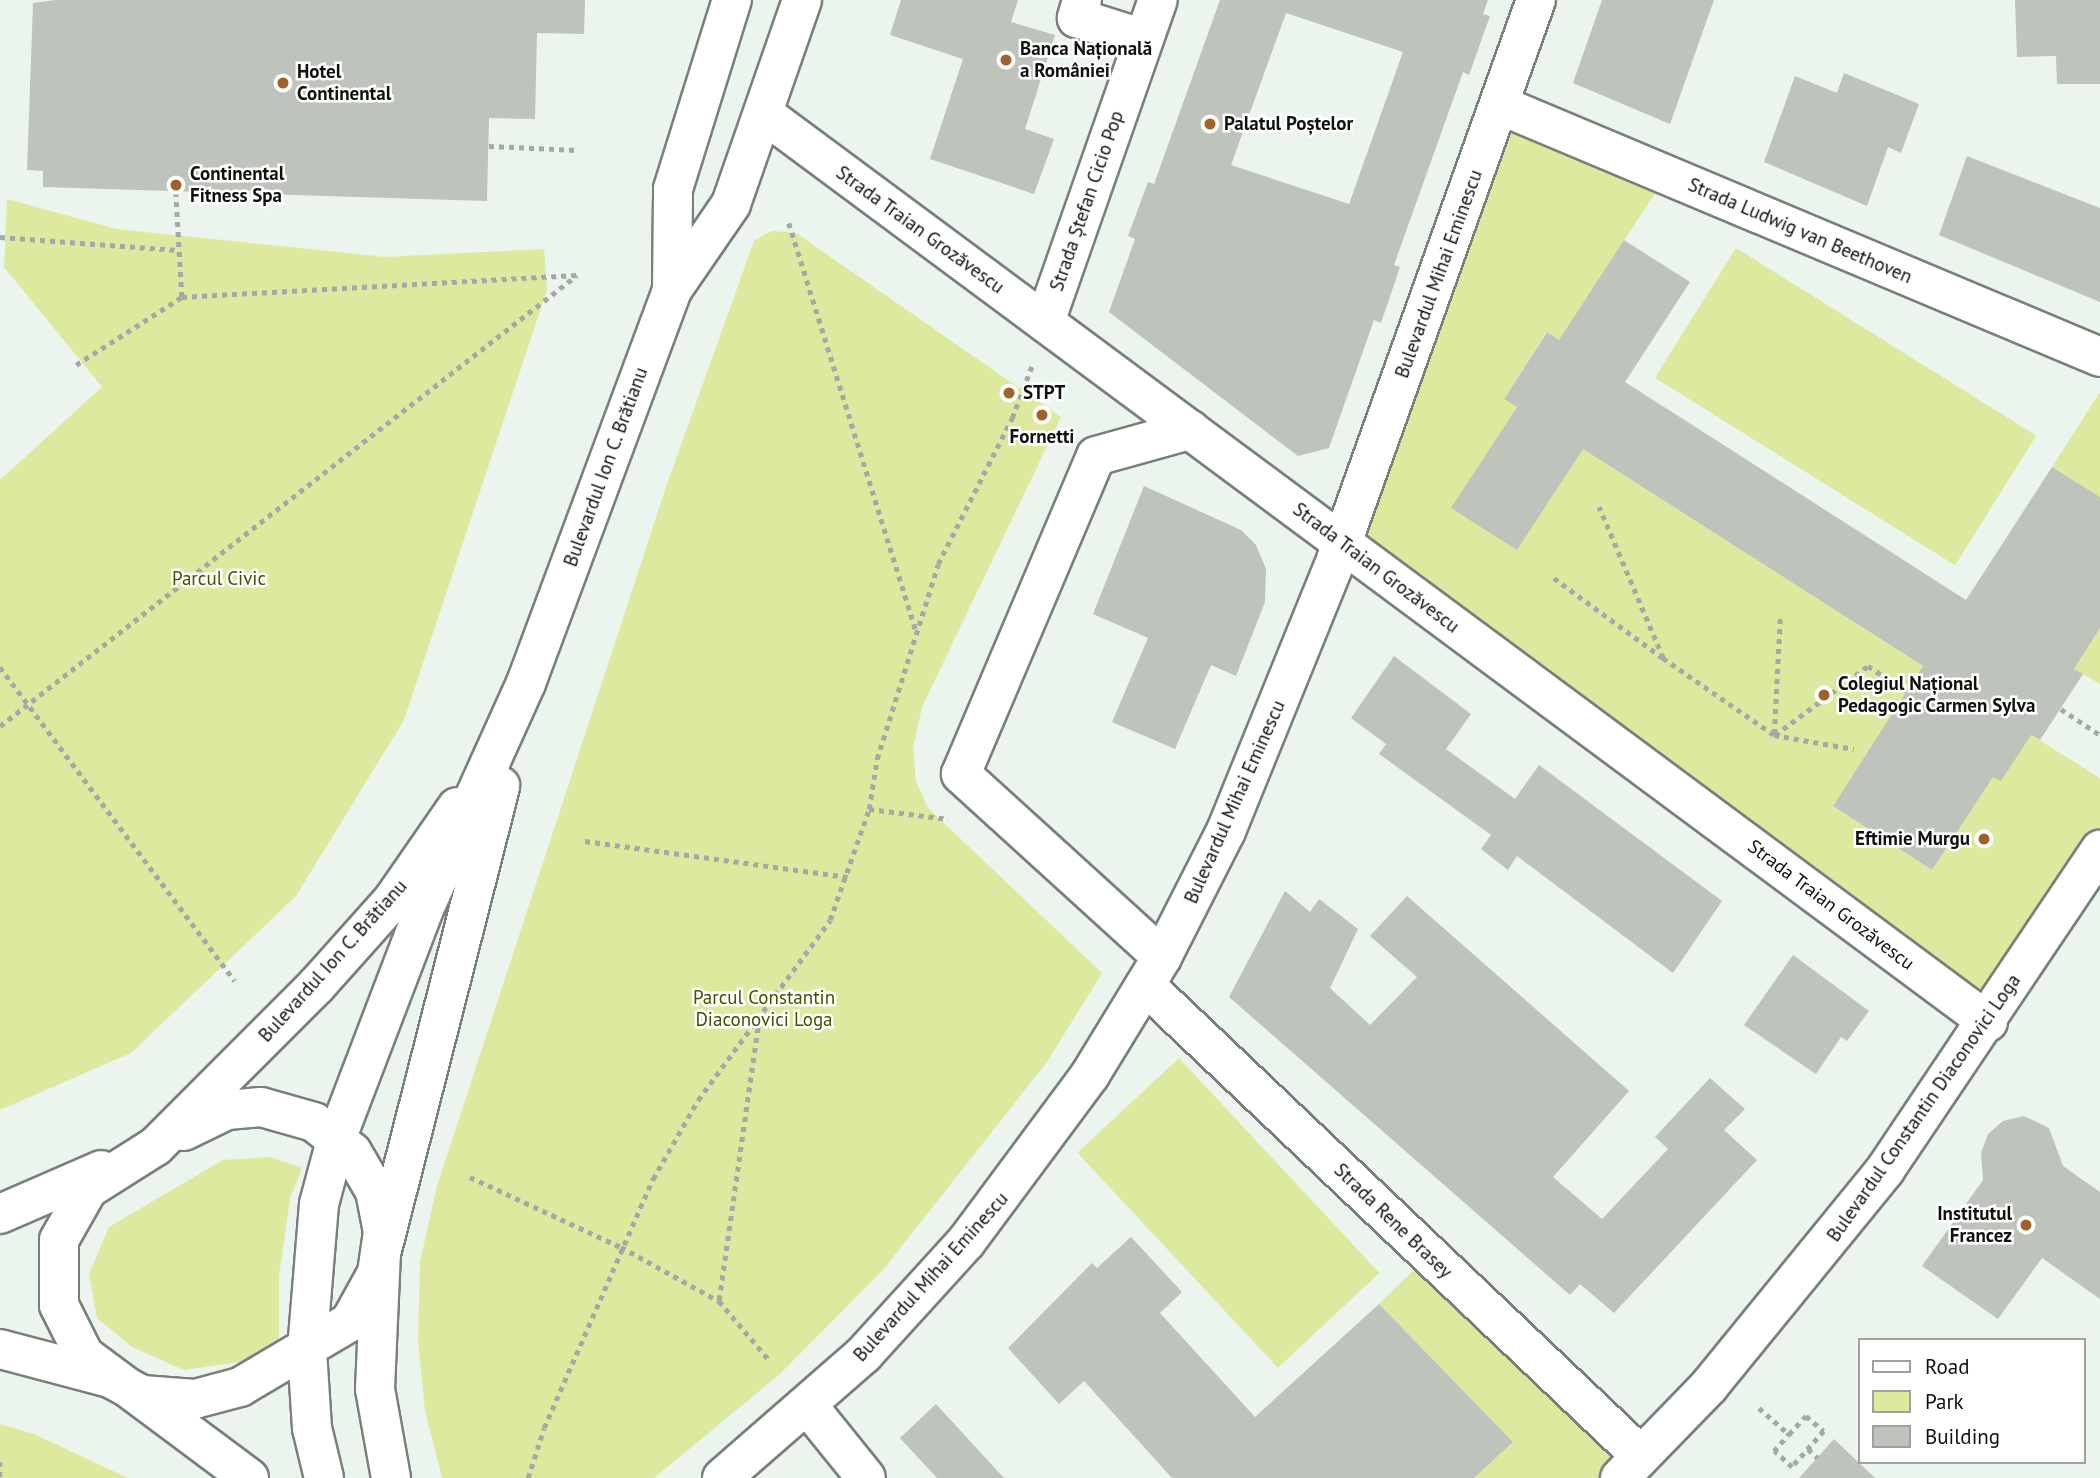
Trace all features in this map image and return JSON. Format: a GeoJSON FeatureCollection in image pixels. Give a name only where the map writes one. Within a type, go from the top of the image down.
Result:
{"type":"FeatureCollection","features":[{"type":"Feature","properties":{"kind":"street","name":"Bulevardul Ion C. Brătianu"},"geometry":{"type":"LineString","coordinates":[[672,290],[673,190],[732,0]]}},
{"type":"Feature","properties":{"kind":"street","name":"Bulevardul Ion C. Brătianu"},"geometry":{"type":"LineString","coordinates":[[324,1478],[312,1428],[307,1350],[319,1204],[337,1137],[424,909],[526,683],[672,290],[731,204],[802,0]]}},
{"type":"Feature","properties":{"kind":"street"},"geometry":{"type":"LineString","coordinates":[[1083,0],[1077,18],[1144,39]]}},
{"type":"Feature","properties":{"kind":"street","name":"Strada Ștefan Cicio Pop"},"geometry":{"type":"LineString","coordinates":[[1045,322],[1158,0]]}},
{"type":"Feature","properties":{"kind":"street","name":"Bulevardul Mihai Eminescu"},"geometry":{"type":"LineString","coordinates":[[722,1478],[808,1406],[921,1294],[1004,1195],[1090,1075],[1154,971],[1230,820],[1342,542],[1536,0]]}},
{"type":"Feature","properties":{"kind":"street","name":"Strada Ludwig van Beethoven"},"geometry":{"type":"LineString","coordinates":[[1500,105],[2100,357]]}},
{"type":"Feature","properties":{"kind":"street","name":"Strada Traian Grozăvescu"},"geometry":{"type":"LineString","coordinates":[[764,114],[1988,1022]]}},
{"type":"Feature","properties":{"kind":"street","name":"Strada Rene Brasey"},"geometry":{"type":"LineString","coordinates":[[1190,430],[1096,456],[961,774],[1631,1467]]}},
{"type":"Feature","properties":{"kind":"street","name":"Bulevardul Ion C. Brătianu"},"geometry":{"type":"LineString","coordinates":[[156,1146],[316,986],[392,901],[482,769],[526,683]]}},
{"type":"Feature","properties":{"kind":"street","name":"Bulevardul Ion C. Brătianu"},"geometry":{"type":"LineString","coordinates":[[0,1349],[110,1378],[156,1397],[206,1398],[240,1387],[307,1350],[356,1315],[381,1254],[526,683]]}},
{"type":"Feature","properties":{"kind":"street","name":"Bulevardul Constantin Diaconovici Loga"},"geometry":{"type":"LineString","coordinates":[[1631,1467],[1709,1386],[1835,1235],[1988,1022],[2100,850]]}},
{"type":"Feature","properties":{"kind":"street","name":"Bulevardul Ion C. Brătianu"},"geometry":{"type":"LineString","coordinates":[[0,1214],[156,1146],[215,1114],[249,1107],[292,1113],[337,1137],[359,1161],[375,1191],[383,1232],[375,1382],[391,1478]]}},
{"type":"Feature","properties":{"kind":"street"},"geometry":{"type":"LineString","coordinates":[[110,1378],[83,1355],[66,1327],[57,1294],[57,1251],[66,1222],[88,1189],[106,1172],[156,1146]]}},
{"type":"Feature","properties":{"kind":"street","name":"Bulevardul Ion C. Brătianu"},"geometry":{"type":"LineString","coordinates":[[110,1378],[238,1474]]}},
{"type":"Feature","properties":{"kind":"street"},"geometry":{"type":"LineString","coordinates":[[808,1406],[866,1478]]}},
{"type":"Feature","properties":{"kind":"path"},"geometry":{"type":"LineString","coordinates":[[489,146],[577,150]]}},
{"type":"Feature","properties":{"kind":"path"},"geometry":{"type":"LineString","coordinates":[[176,192],[177,250],[182,297]]}},
{"type":"Feature","properties":{"kind":"path"},"geometry":{"type":"LineString","coordinates":[[789,223],[917,631]]}},
{"type":"Feature","properties":{"kind":"path"},"geometry":{"type":"LineString","coordinates":[[0,237],[177,250]]}},
{"type":"Feature","properties":{"kind":"path"},"geometry":{"type":"LineString","coordinates":[[0,726],[27,702],[577,275],[182,297],[76,365]]}},
{"type":"Feature","properties":{"kind":"path"},"geometry":{"type":"LineString","coordinates":[[528,1478],[621,1247],[698,1100],[831,920],[848,877],[877,759],[938,564],[1028,382],[1045,322]]}},
{"type":"Feature","properties":{"kind":"path"},"geometry":{"type":"LineString","coordinates":[[1600,507],[1663,658]]}},
{"type":"Feature","properties":{"kind":"path"},"geometry":{"type":"LineString","coordinates":[[1554,578],[1774,735],[1854,749]]}},
{"type":"Feature","properties":{"kind":"path"},"geometry":{"type":"LineString","coordinates":[[1774,735],[1780,618]]}},
{"type":"Feature","properties":{"kind":"path"},"geometry":{"type":"LineString","coordinates":[[1774,735],[1868,666],[1908,691]]}},
{"type":"Feature","properties":{"kind":"path"},"geometry":{"type":"LineString","coordinates":[[0,667],[235,981]]}},
{"type":"Feature","properties":{"kind":"path"},"geometry":{"type":"LineString","coordinates":[[2060,709],[2100,735]]}},
{"type":"Feature","properties":{"kind":"path"},"geometry":{"type":"LineString","coordinates":[[585,841],[848,877]]}},
{"type":"Feature","properties":{"kind":"path"},"geometry":{"type":"LineString","coordinates":[[719,1301],[759,1017]]}},
{"type":"Feature","properties":{"kind":"path"},"geometry":{"type":"LineString","coordinates":[[470,1177],[621,1247],[719,1301],[771,1362]]}},
{"type":"Feature","properties":{"kind":"path"},"geometry":{"type":"LineString","coordinates":[[1759,1408],[1789,1434]]}},
{"type":"Feature","properties":{"kind":"path"},"geometry":{"type":"LineString","coordinates":[[1806,1416],[1824,1431],[1792,1467],[1774,1451],[1789,1434],[1806,1416]]}},
{"type":"Feature","properties":{"kind":"path"},"geometry":{"type":"LineString","coordinates":[[1808,1449],[1818,1458]]}},
{"type":"Feature","properties":{"kind":"path"},"geometry":{"type":"LineString","coordinates":[[0,1462],[0,1478]]}},
{"type":"Feature","properties":{"kind":"green space"},"geometry":{"type":"Polygon","coordinates":[[[1500,105],[1667,175],[1559,340],[1546,332],[1504,399],[1517,407],[1452,508],[1563,436],[1924,667],[1833,806],[1932,870],[1993,777],[2031,735],[2100,778],[2100,850],[1988,1022],[1342,543],[1500,105]]]}},
{"type":"Feature","properties":{"kind":"green space","name":"Parcul Civic"},"geometry":{"type":"Polygon","coordinates":[[[7,199],[116,229],[385,257],[544,249],[547,290],[404,720],[296,896],[131,1053],[0,1110],[0,480],[102,387],[4,267],[7,199]]]}},
{"type":"Feature","properties":{"kind":"green space","name":"Parcul Constantin Diaconovici Loga"},"geometry":{"type":"Polygon","coordinates":[[[772,231],[796,233],[1061,417],[922,707],[913,749],[916,781],[928,808],[1102,973],[1047,1062],[883,1270],[780,1374],[654,1478],[442,1478],[425,1411],[418,1340],[420,1262],[437,1186],[667,484],[754,241],[772,231]]]}},
{"type":"Feature","properties":{"kind":"green space"},"geometry":{"type":"Polygon","coordinates":[[[1736,248],[2036,436],[1955,565],[1655,378],[1736,248]]]}},
{"type":"Feature","properties":{"kind":"green space"},"geometry":{"type":"Polygon","coordinates":[[[2100,392],[2100,497],[2052,467],[2100,392]]]}},
{"type":"Feature","properties":{"kind":"green space"},"geometry":{"type":"Polygon","coordinates":[[[2100,628],[2100,684],[2074,669],[2100,628]]]}},
{"type":"Feature","properties":{"kind":"green space"},"geometry":{"type":"Polygon","coordinates":[[[1179,1058],[1380,1273],[1278,1368],[1077,1153],[1179,1058]]]}},
{"type":"Feature","properties":{"kind":"green space"},"geometry":{"type":"Polygon","coordinates":[[[271,1157],[302,1168],[290,1199],[279,1276],[279,1341],[240,1362],[184,1370],[132,1347],[97,1318],[89,1274],[109,1227],[223,1160],[271,1157]]]}},
{"type":"Feature","properties":{"kind":"green space"},"geometry":{"type":"Polygon","coordinates":[[[1429,1255],[1641,1456],[1620,1478],[1474,1478],[1513,1442],[1379,1304],[1429,1255]]]}},
{"type":"Feature","properties":{"kind":"green space"},"geometry":{"type":"Polygon","coordinates":[[[0,1424],[34,1434],[128,1478],[0,1478],[0,1424]]]}},
{"type":"Feature","properties":{"kind":"building","name":"Hotel Continental"},"geometry":{"type":"Polygon","coordinates":[[[55,0],[585,0],[584,34],[537,33],[535,119],[489,118],[487,201],[43,187],[43,171],[27,170],[33,3],[55,0]]]}},
{"type":"Feature","properties":{"kind":"building"},"geometry":{"type":"Polygon","coordinates":[[[901,0],[1018,0],[1011,22],[1055,35],[1025,129],[1054,139],[1034,194],[930,159],[963,59],[890,35],[901,0]]]}},
{"type":"Feature","properties":{"kind":"building","name":"Palatul Poștelor"},"geometry":{"type":"Polygon","coordinates":[[[1220,0],[1488,0],[1483,14],[1490,16],[1469,75],[1463,72],[1394,265],[1400,267],[1381,323],[1374,320],[1329,448],[1298,456],[1109,312],[1135,239],[1128,236],[1148,182],[1154,184],[1220,0]],[[1286,13],[1231,165],[1349,204],[1403,52],[1286,13]]]}},
{"type":"Feature","properties":{"kind":"building"},"geometry":{"type":"Polygon","coordinates":[[[1602,0],[1714,0],[1670,124],[1573,83],[1602,0]]]}},
{"type":"Feature","properties":{"kind":"building"},"geometry":{"type":"Polygon","coordinates":[[[2015,0],[2100,0],[2100,84],[2057,84],[2056,56],[2017,57],[2015,0]]]}},
{"type":"Feature","properties":{"kind":"building"},"geometry":{"type":"Polygon","coordinates":[[[1844,73],[1919,104],[1901,153],[1888,147],[1867,206],[1764,162],[1795,76],[1837,93],[1844,73]]]}},
{"type":"Feature","properties":{"kind":"building"},"geometry":{"type":"Polygon","coordinates":[[[1967,156],[2100,208],[2100,302],[1939,235],[1967,156]]]}},
{"type":"Feature","properties":{"kind":"building"},"geometry":{"type":"Polygon","coordinates":[[[1624,240],[1690,282],[1625,382],[1966,600],[2052,467],[2100,497],[2100,628],[2074,669],[2083,674],[2040,740],[2031,735],[2001,781],[1993,777],[1932,870],[1833,806],[1923,666],[1583,449],[1517,550],[1451,508],[1517,407],[1504,399],[1547,332],[1559,340],[1624,240]]]}},
{"type":"Feature","properties":{"kind":"building"},"geometry":{"type":"Polygon","coordinates":[[[1144,486],[1241,530],[1256,545],[1266,569],[1265,602],[1236,676],[1211,665],[1175,749],[1112,722],[1148,638],[1093,614],[1144,486]]]}},
{"type":"Feature","properties":{"kind":"building"},"geometry":{"type":"Polygon","coordinates":[[[1394,656],[1471,714],[1446,749],[1515,799],[1539,765],[1722,901],[1673,973],[1517,856],[1508,870],[1481,849],[1491,835],[1379,754],[1386,744],[1351,718],[1394,656]]]}},
{"type":"Feature","properties":{"kind":"building"},"geometry":{"type":"Polygon","coordinates":[[[1285,891],[1310,912],[1319,899],[1358,929],[1330,988],[1370,1025],[1417,977],[1370,936],[1407,896],[1629,1091],[1553,1177],[1602,1219],[1668,1149],[1655,1137],[1710,1078],[1745,1109],[1724,1130],[1757,1160],[1614,1313],[1580,1284],[1570,1295],[1229,997],[1285,891]]]}},
{"type":"Feature","properties":{"kind":"building"},"geometry":{"type":"Polygon","coordinates":[[[1793,955],[1869,1011],[1847,1041],[1841,1037],[1816,1074],[1744,1025],[1793,955]]]}},
{"type":"Feature","properties":{"kind":"building","name":"Institutul Francez"},"geometry":{"type":"Polygon","coordinates":[[[2024,1116],[2049,1128],[2063,1166],[2100,1192],[2100,1299],[2042,1258],[1998,1319],[1922,1266],[1983,1180],[1981,1153],[1988,1134],[2003,1121],[2024,1116]]]}},
{"type":"Feature","properties":{"kind":"building"},"geometry":{"type":"Polygon","coordinates":[[[1131,1237],[1182,1292],[1160,1313],[1255,1417],[1379,1304],[1513,1442],[1474,1478],[1172,1478],[1084,1381],[1059,1404],[1008,1348],[1092,1263],[1097,1268],[1131,1237]]]}},
{"type":"Feature","properties":{"kind":"building"},"geometry":{"type":"Polygon","coordinates":[[[936,1404],[1004,1478],[937,1478],[900,1438],[936,1404]]]}},
{"type":"Feature","properties":{"kind":"building"},"geometry":{"type":"Polygon","coordinates":[[[1834,1439],[1875,1478],[1799,1478],[1834,1439]]]}},
{"type":"Feature","properties":{"kind":"place","name":"Banca Națională a României"},"geometry":{"type":"Point","coordinates":[1006,60]}},
{"type":"Feature","properties":{"kind":"place","name":"Hotel Continental"},"geometry":{"type":"Point","coordinates":[283,83]}},
{"type":"Feature","properties":{"kind":"place","name":"Palatul Poștelor"},"geometry":{"type":"Point","coordinates":[1210,124]}},
{"type":"Feature","properties":{"kind":"place","name":"Continental Fitness Spa"},"geometry":{"type":"Point","coordinates":[176,185]}},
{"type":"Feature","properties":{"kind":"place","name":"STPT"},"geometry":{"type":"Point","coordinates":[1009,393]}},
{"type":"Feature","properties":{"kind":"place","name":"Fornetti"},"geometry":{"type":"Point","coordinates":[1042,415]}},
{"type":"Feature","properties":{"kind":"place","name":"Colegiul Național Pedagogic Carmen Sylva"},"geometry":{"type":"Point","coordinates":[1824,695]}},
{"type":"Feature","properties":{"kind":"place","name":"Eftimie Murgu"},"geometry":{"type":"Point","coordinates":[1984,839]}},
{"type":"Feature","properties":{"kind":"place","name":"Institutul Francez"},"geometry":{"type":"Point","coordinates":[2026,1225]}}]}
